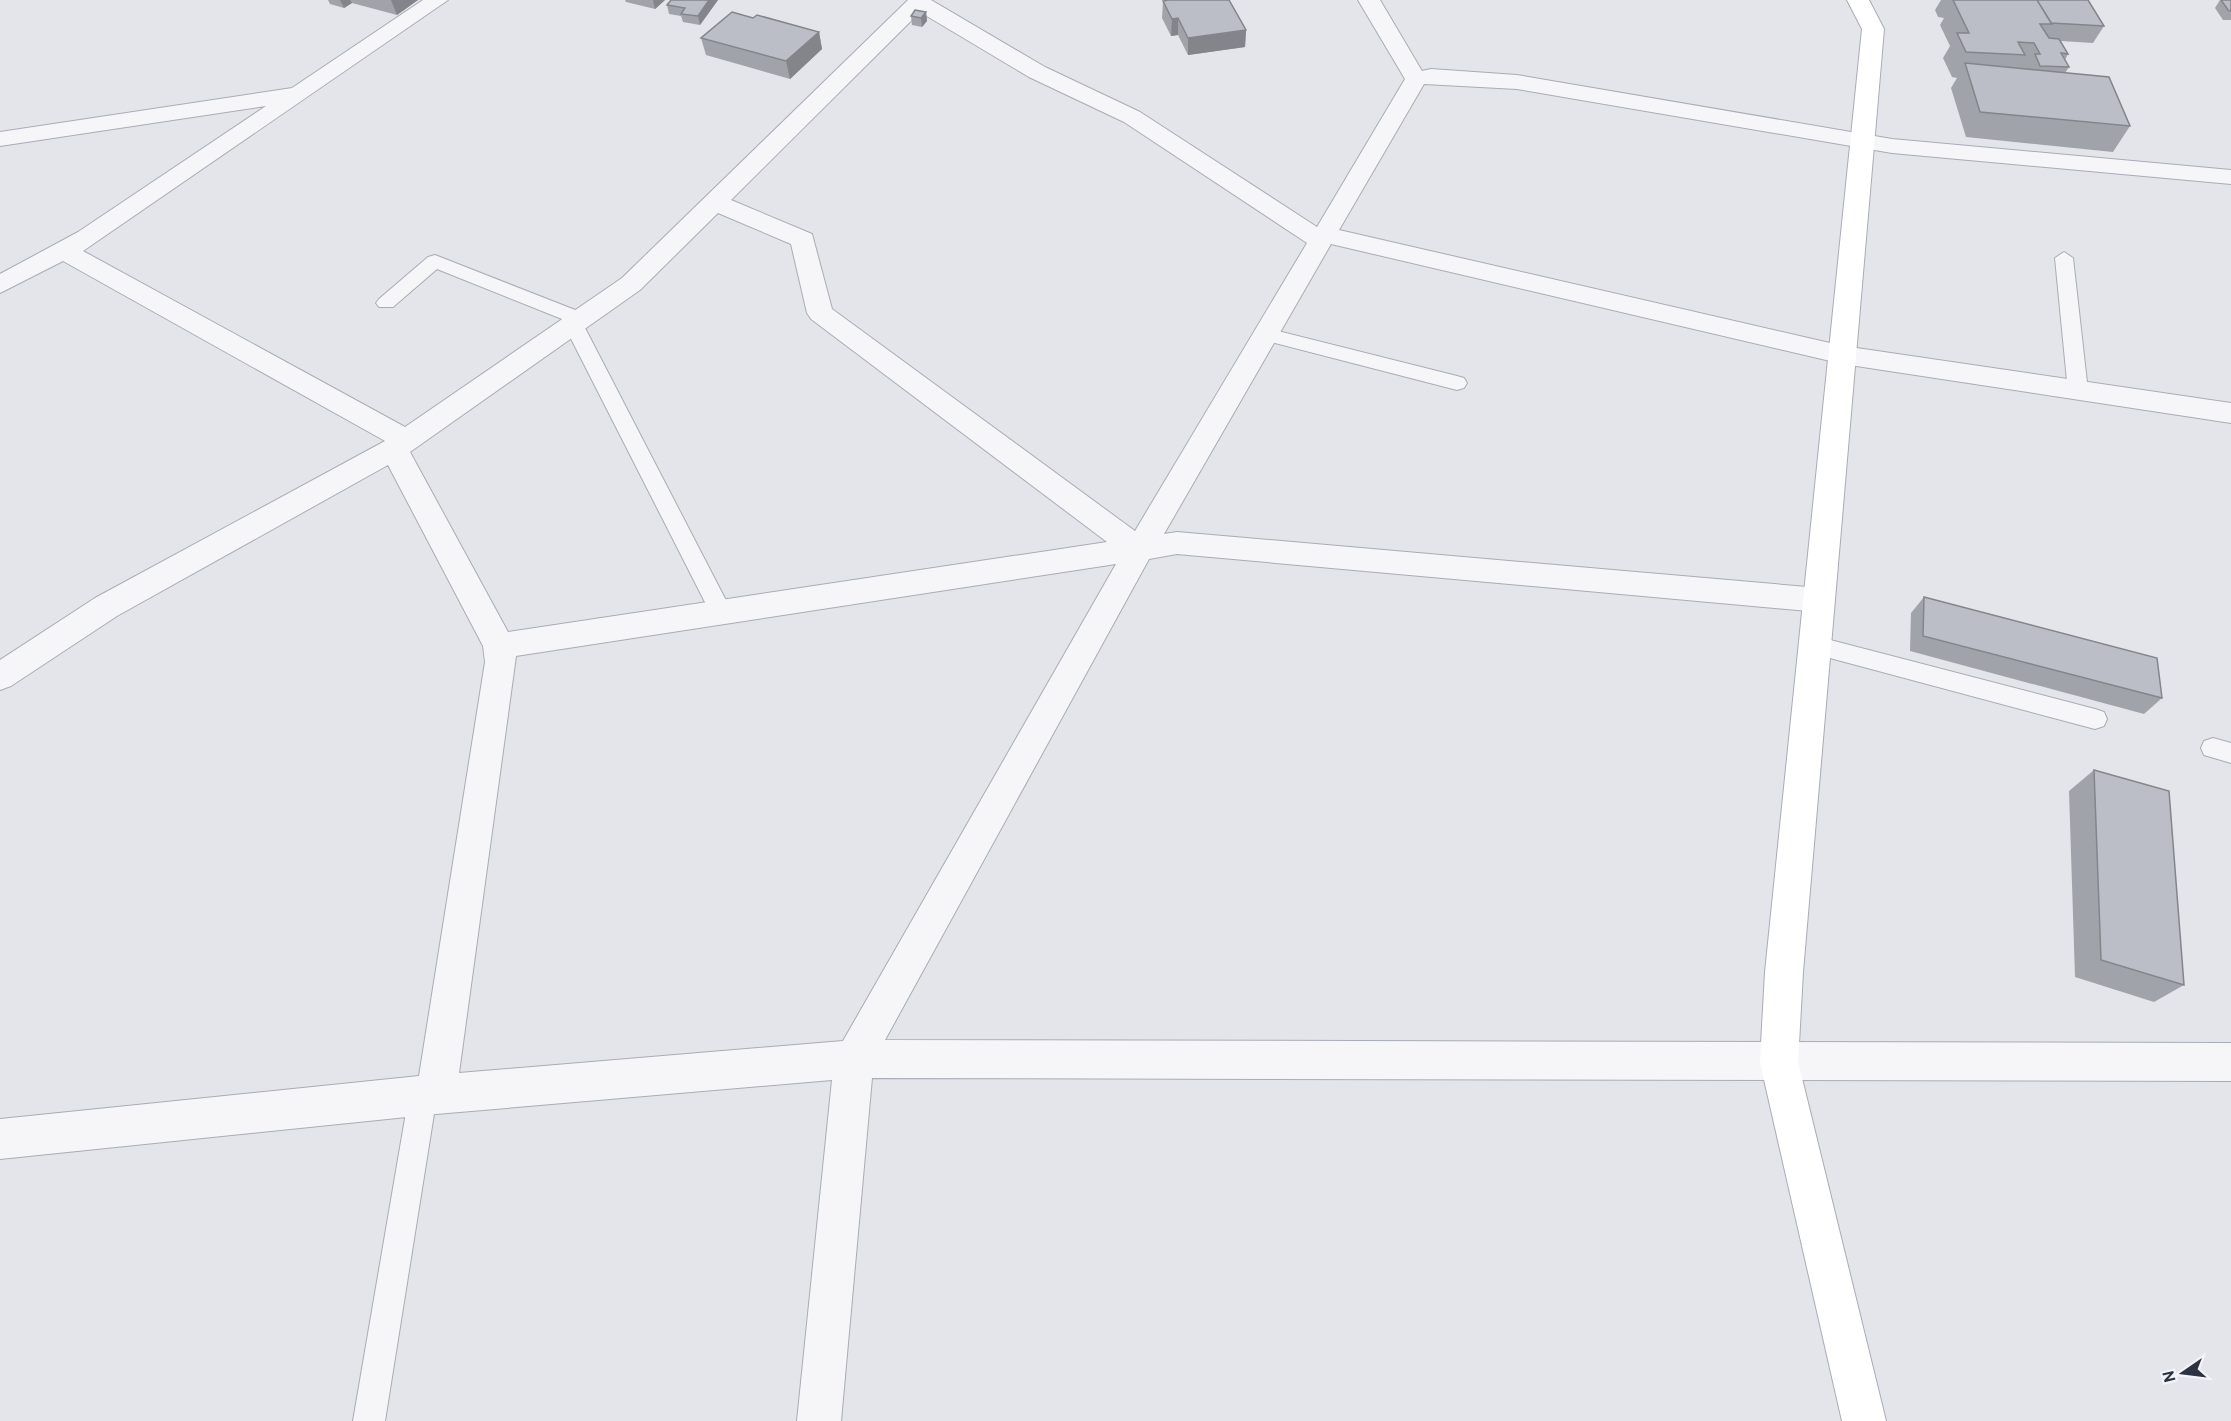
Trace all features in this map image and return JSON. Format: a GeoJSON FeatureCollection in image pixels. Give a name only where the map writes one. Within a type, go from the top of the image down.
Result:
{"type":"FeatureCollection","features":[{"type":"Feature","properties":{"kind":"street"},"geometry":{"type":"LineString","coordinates":[[0,285],[87,238],[437,0]]}},
{"type":"Feature","properties":{"kind":"street"},"geometry":{"type":"LineString","coordinates":[[1369,0],[1416,79]]}},
{"type":"Feature","properties":{"kind":"street"},"geometry":{"type":"LineString","coordinates":[[1858,0],[1873,29],[1785,972],[1779,1062],[1864,1421]]}},
{"type":"Feature","properties":{"kind":"street"},"geometry":{"type":"LineString","coordinates":[[0,677],[106,607],[400,445],[631,284],[919,1],[1036,72],[1132,117],[1323,238],[1843,355],[2231,413]]}},
{"type":"Feature","properties":{"kind":"street"},"geometry":{"type":"LineString","coordinates":[[819,1421],[854,1059],[1139,550],[1416,79],[1431,76],[1517,82],[1863,141],[2231,177]]}},
{"type":"Feature","properties":{"kind":"street"},"geometry":{"type":"LineString","coordinates":[[0,139],[301,94]]}},
{"type":"Feature","properties":{"kind":"street"},"geometry":{"type":"LineString","coordinates":[[714,202],[803,240],[820,313],[1139,550]]}},
{"type":"Feature","properties":{"kind":"street"},"geometry":{"type":"LineString","coordinates":[[64,251],[400,445],[499,645],[501,662],[430,1095]]}},
{"type":"Feature","properties":{"kind":"street"},"geometry":{"type":"LineString","coordinates":[[499,645],[1177,543],[1819,600]]}},
{"type":"Feature","properties":{"kind":"street"},"geometry":{"type":"LineString","coordinates":[[0,1139],[430,1095],[854,1059],[2231,1062]]}},
{"type":"Feature","properties":{"kind":"lane"},"geometry":{"type":"LineString","coordinates":[[2064,258],[2078,391]]}},
{"type":"Feature","properties":{"kind":"lane"},"geometry":{"type":"LineString","coordinates":[[386,303],[435,261],[577,322],[721,612]]}},
{"type":"Feature","properties":{"kind":"lane"},"geometry":{"type":"LineString","coordinates":[[1266,334],[1457,383]]}},
{"type":"Feature","properties":{"kind":"lane"},"geometry":{"type":"LineString","coordinates":[[1815,645],[2095,719]]}},
{"type":"Feature","properties":{"kind":"lane"},"geometry":{"type":"LineString","coordinates":[[369,1421],[430,1095]]}},
{"type":"Feature","properties":{"kind":"building"},"geometry":{"type":"Polygon","coordinates":[[[671,0],[709,0],[698,16],[681,14],[685,8],[667,5],[671,0]]]}},
{"type":"Feature","properties":{"kind":"building"},"geometry":{"type":"Polygon","coordinates":[[[1229,0],[1246,30],[1188,38],[1178,18],[1172,19],[1163,1],[1229,0]]]}},
{"type":"Feature","properties":{"kind":"building"},"geometry":{"type":"Polygon","coordinates":[[[1953,0],[2037,0],[2052,24],[2040,24],[2049,38],[2059,39],[2068,54],[2061,53],[2069,67],[2040,66],[2035,54],[2040,54],[2034,43],[2018,42],[2025,55],[1966,52],[1957,33],[1969,33],[1953,0]]]}},
{"type":"Feature","properties":{"kind":"building"},"geometry":{"type":"Polygon","coordinates":[[[2037,0],[2088,0],[2104,26],[2051,23],[2037,0]]]}},
{"type":"Feature","properties":{"kind":"building"},"geometry":{"type":"Polygon","coordinates":[[[2221,0],[2231,0],[2231,11],[2229,11],[2221,0]]]}},
{"type":"Feature","properties":{"kind":"building"},"geometry":{"type":"Polygon","coordinates":[[[915,10],[926,12],[921,18],[911,16],[915,10]]]}},
{"type":"Feature","properties":{"kind":"building"},"geometry":{"type":"Polygon","coordinates":[[[732,12],[753,18],[757,15],[819,32],[786,61],[701,38],[732,12]]]}},
{"type":"Feature","properties":{"kind":"building"},"geometry":{"type":"Polygon","coordinates":[[[1965,63],[2109,77],[2130,126],[1980,112],[1965,63]]]}},
{"type":"Feature","properties":{"kind":"building"},"geometry":{"type":"Polygon","coordinates":[[[1924,597],[2157,658],[2162,698],[1923,636],[1924,597]]]}},
{"type":"Feature","properties":{"kind":"building"},"geometry":{"type":"Polygon","coordinates":[[[2094,770],[2169,791],[2184,985],[2101,960],[2094,770]]]}}]}
